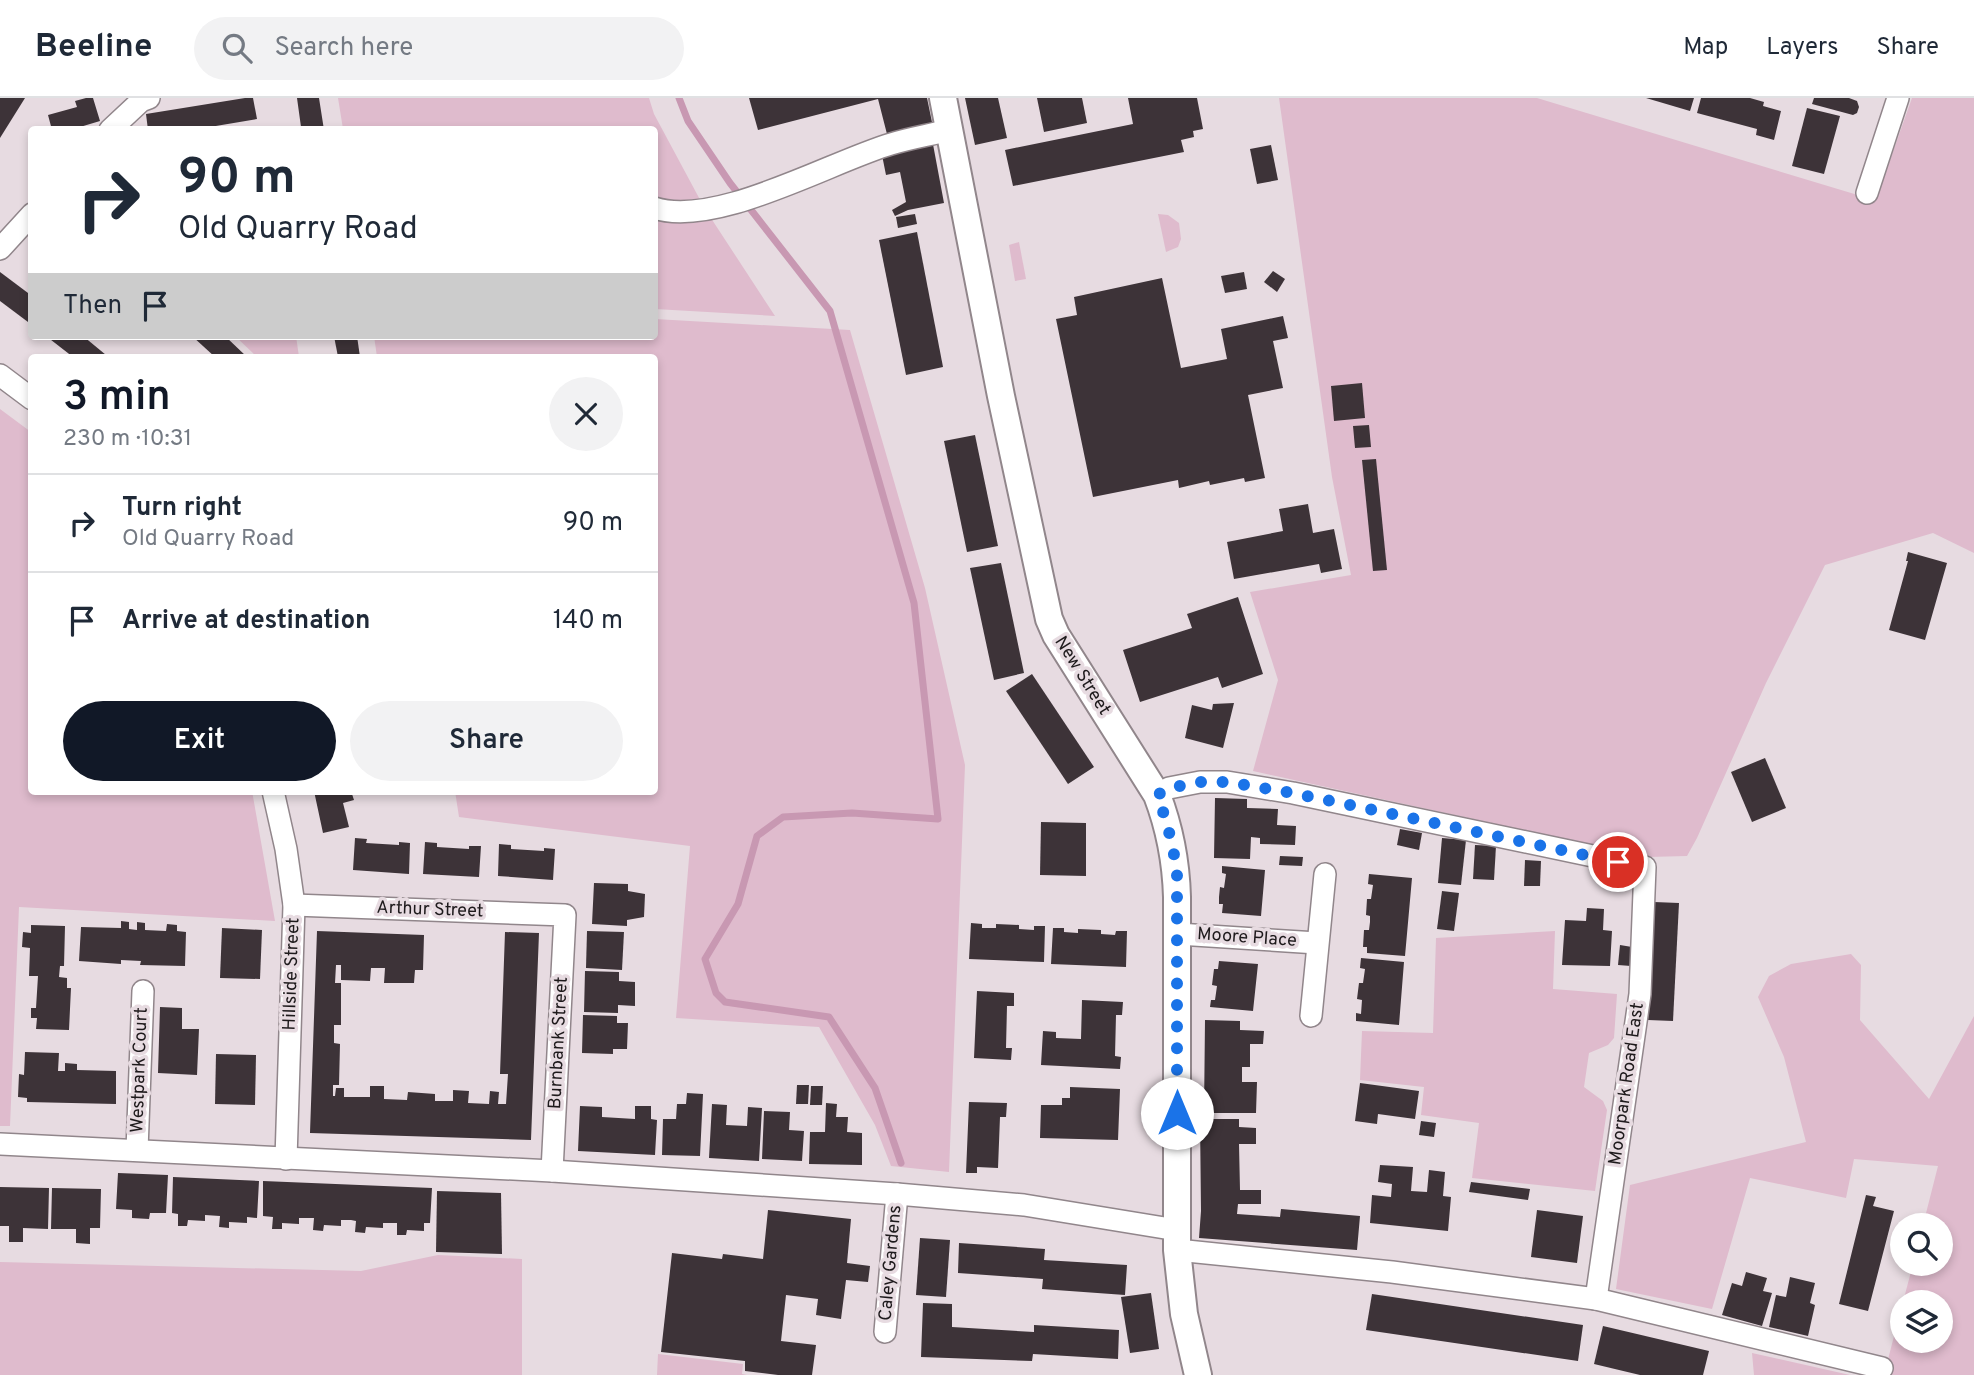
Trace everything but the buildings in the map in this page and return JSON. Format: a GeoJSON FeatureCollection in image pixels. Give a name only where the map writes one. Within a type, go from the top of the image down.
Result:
{"type":"FeatureCollection","features":[{"type":"Feature","properties":{"kind":"street"},"geometry":{"type":"LineString","coordinates":[[114,126],[141,101],[149,98]]}},
{"type":"Feature","properties":{"kind":"street","name":"New Street"},"geometry":{"type":"LineString","coordinates":[[943,98],[1001,396],[1049,619],[1056,635],[1157,795],[1175,859],[1178,934],[1177,1240],[1184,1314],[1198,1375]]}},
{"type":"Feature","properties":{"kind":"street"},"geometry":{"type":"LineString","coordinates":[[1867,193],[1898,98]]}},
{"type":"Feature","properties":{"kind":"street"},"geometry":{"type":"LineString","coordinates":[[658,209],[684,213],[730,204],[891,144],[950,130]]}},
{"type":"Feature","properties":{"kind":"street"},"geometry":{"type":"LineString","coordinates":[[0,248],[28,218]]}},
{"type":"Feature","properties":{"kind":"street"},"geometry":{"type":"LineString","coordinates":[[0,375],[28,396]]}},
{"type":"Feature","properties":{"kind":"street","name":"Moorpark Road East"},"geometry":{"type":"LineString","coordinates":[[1157,795],[1170,788],[1200,782],[1227,782],[1293,793],[1645,867],[1640,994],[1596,1299]]}},
{"type":"Feature","properties":{"kind":"street","name":"Hillside Street"},"geometry":{"type":"LineString","coordinates":[[274,795],[286,849],[294,905],[286,1159]]}},
{"type":"Feature","properties":{"kind":"street","name":"Moore Place"},"geometry":{"type":"LineString","coordinates":[[1311,1016],[1325,874]]}},
{"type":"Feature","properties":{"kind":"street","name":"Arthur Street"},"geometry":{"type":"LineString","coordinates":[[294,905],[565,915]]}},
{"type":"Feature","properties":{"kind":"street","name":"Burnbank Street"},"geometry":{"type":"LineString","coordinates":[[552,1171],[565,915]]}},
{"type":"Feature","properties":{"kind":"street","name":"Moore Place"},"geometry":{"type":"LineString","coordinates":[[1178,934],[1317,943]]}},
{"type":"Feature","properties":{"kind":"street","name":"Westpark Court"},"geometry":{"type":"LineString","coordinates":[[137,1150],[143,991]]}},
{"type":"Feature","properties":{"kind":"street"},"geometry":{"type":"LineString","coordinates":[[0,1144],[552,1171],[1024,1205],[1177,1240],[1596,1299],[1882,1368]]}},
{"type":"Feature","properties":{"kind":"street","name":"Caley Gardens"},"geometry":{"type":"LineString","coordinates":[[885,1332],[897,1194]]}},
{"type":"Feature","properties":{"kind":"shaded area"},"geometry":{"type":"Polygon","coordinates":[[[338,98],[649,98],[654,114],[705,209],[775,316],[658,309],[658,126],[343,126],[338,98]]]}},
{"type":"Feature","properties":{"kind":"shaded area"},"geometry":{"type":"Polygon","coordinates":[[[1279,98],[1537,98],[1871,199],[1879,191],[1912,98],[1974,98],[1974,553],[1933,533],[1825,565],[1766,683],[1687,856],[1648,857],[1253,771],[1278,680],[1250,592],[1351,575],[1332,477],[1279,98]]]}},
{"type":"Feature","properties":{"kind":"shaded area"},"geometry":{"type":"Polygon","coordinates":[[[1158,214],[1168,215],[1179,223],[1181,239],[1178,247],[1166,252],[1158,214]]]}},
{"type":"Feature","properties":{"kind":"shaded area"},"geometry":{"type":"Polygon","coordinates":[[[1019,242],[1026,279],[1015,281],[1009,245],[1019,242]]]}},
{"type":"Feature","properties":{"kind":"shaded area"},"geometry":{"type":"Polygon","coordinates":[[[658,319],[850,330],[925,588],[965,765],[949,1172],[891,1166],[875,1125],[819,1027],[676,1018],[690,846],[459,817],[456,795],[658,795],[658,354],[377,354],[375,340],[658,340],[658,319]]]}},
{"type":"Feature","properties":{"kind":"shaded area"},"geometry":{"type":"Polygon","coordinates":[[[239,340],[297,340],[299,354],[254,354],[239,340]]]}},
{"type":"Feature","properties":{"kind":"shaded area"},"geometry":{"type":"Polygon","coordinates":[[[0,409],[28,430],[28,795],[253,795],[275,921],[19,907],[10,1126],[0,1126],[0,409]]]}},
{"type":"Feature","properties":{"kind":"shaded area"},"geometry":{"type":"Polygon","coordinates":[[[1555,931],[1553,989],[1617,994],[1614,1038],[1608,1045],[1589,1053],[1584,1087],[1603,1101],[1607,1110],[1595,1191],[1472,1178],[1479,1123],[1421,1115],[1424,1087],[1360,1080],[1362,1031],[1433,1033],[1436,938],[1555,931]]]}},
{"type":"Feature","properties":{"kind":"shaded area"},"geometry":{"type":"Polygon","coordinates":[[[1851,954],[1861,965],[1860,1020],[1929,1099],[1974,1016],[1974,1375],[1884,1375],[1890,1352],[1953,1353],[1953,1290],[1906,1290],[1910,1276],[1953,1276],[1953,1213],[1926,1213],[1938,1166],[1854,1159],[1846,1198],[1750,1178],[1712,1309],[1616,1289],[1630,1185],[1806,1142],[1784,1057],[1758,997],[1769,976],[1791,964],[1851,954]]]}},
{"type":"Feature","properties":{"kind":"shaded area"},"geometry":{"type":"Polygon","coordinates":[[[438,1255],[522,1259],[522,1375],[0,1375],[0,1262],[361,1271],[438,1255]]]}},
{"type":"Feature","properties":{"kind":"shaded area"},"geometry":{"type":"Polygon","coordinates":[[[1752,1353],[1850,1375],[1754,1375],[1752,1353]]]}},
{"type":"Feature","properties":{"kind":"shaded area"},"geometry":{"type":"Polygon","coordinates":[[[658,1354],[743,1364],[742,1374],[747,1375],[657,1375],[658,1354]]]}},
{"type":"Feature","properties":{"kind":"waterway"},"geometry":{"type":"LineString","coordinates":[[679,98],[688,121],[730,183],[830,311],[914,603],[938,819],[852,813],[783,817],[757,836],[738,904],[705,959],[716,993],[725,1002],[829,1017],[875,1088],[901,1163]]}},
{"type":"Feature","properties":{"kind":"route"},"geometry":{"type":"LineString","coordinates":[[1177,1113],[1177,868],[1167,823],[1157,795],[1170,788],[1200,782],[1227,782],[1293,793],[1618,862]]}}]}
